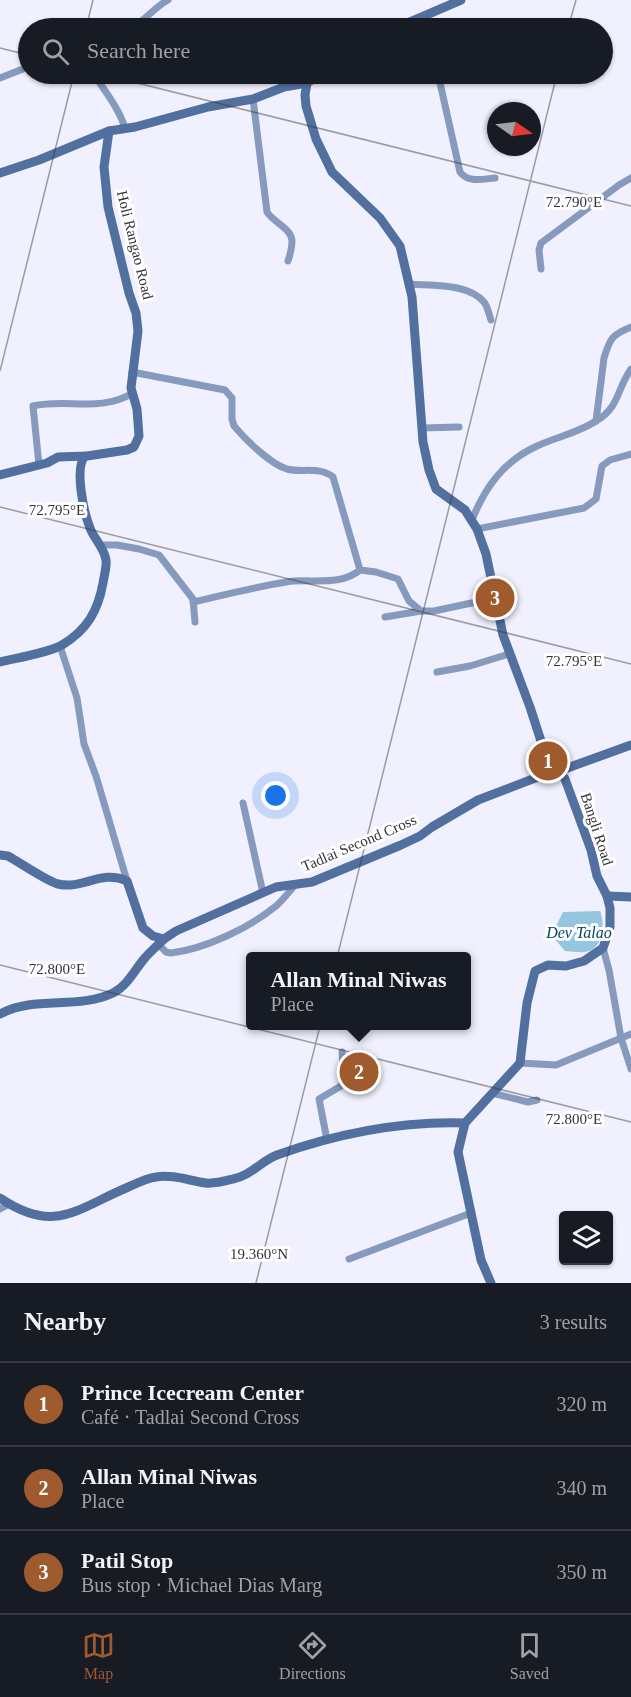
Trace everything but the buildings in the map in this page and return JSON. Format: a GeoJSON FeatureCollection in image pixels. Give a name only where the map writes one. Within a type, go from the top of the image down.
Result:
{"type":"FeatureCollection","features":[{"type":"Feature","properties":{"kind":"street"},"geometry":{"type":"LineString","coordinates":[[145,18],[168,0]]}},
{"type":"Feature","properties":{"kind":"street"},"geometry":{"type":"LineString","coordinates":[[421,18],[461,0]]}},
{"type":"Feature","properties":{"kind":"street"},"geometry":{"type":"LineString","coordinates":[[0,78],[18,71]]}},
{"type":"Feature","properties":{"kind":"street"},"geometry":{"type":"LineString","coordinates":[[100,84],[120,113],[125,128]]}},
{"type":"Feature","properties":{"kind":"street"},"geometry":{"type":"LineString","coordinates":[[0,172],[39,160],[109,131],[208,107],[253,99],[284,87],[301,84]]}},
{"type":"Feature","properties":{"kind":"street"},"geometry":{"type":"LineString","coordinates":[[307,84],[306,106],[316,139],[332,172],[380,218],[392,234],[404,257],[410,284],[423,442],[436,489],[465,510],[475,524]]}},
{"type":"Feature","properties":{"kind":"street"},"geometry":{"type":"LineString","coordinates":[[440,84],[460,172],[465,178],[471,180],[495,178]]}},
{"type":"Feature","properties":{"kind":"street"},"geometry":{"type":"LineString","coordinates":[[253,99],[267,212],[270,219],[291,235],[293,240],[288,261]]}},
{"type":"Feature","properties":{"kind":"street","name":"Holi Rangao Road"},"geometry":{"type":"LineString","coordinates":[[84,456],[127,450],[134,447],[139,436],[132,372],[138,331],[136,313],[115,241],[106,198],[104,167],[109,131]]}},
{"type":"Feature","properties":{"kind":"street"},"geometry":{"type":"LineString","coordinates":[[541,269],[539,250],[541,243],[631,178]]}},
{"type":"Feature","properties":{"kind":"street"},"geometry":{"type":"LineString","coordinates":[[410,284],[446,287],[475,294],[486,304],[490,320]]}},
{"type":"Feature","properties":{"kind":"street"},"geometry":{"type":"LineString","coordinates":[[596,421],[607,348],[615,334],[631,327]]}},
{"type":"Feature","properties":{"kind":"street"},"geometry":{"type":"LineString","coordinates":[[475,524],[480,499],[504,467],[536,446],[596,421],[610,410],[631,369]]}},
{"type":"Feature","properties":{"kind":"street"},"geometry":{"type":"LineString","coordinates":[[132,372],[225,390],[232,398],[234,426],[273,462],[289,469],[329,473],[333,477],[360,570]]}},
{"type":"Feature","properties":{"kind":"street"},"geometry":{"type":"LineString","coordinates":[[39,465],[33,406],[108,403],[133,393]]}},
{"type":"Feature","properties":{"kind":"street"},"geometry":{"type":"LineString","coordinates":[[422,428],[459,427]]}},
{"type":"Feature","properties":{"kind":"street"},"geometry":{"type":"LineString","coordinates":[[475,524],[584,508],[596,499],[602,466],[610,460],[631,454]]}},
{"type":"Feature","properties":{"kind":"street"},"geometry":{"type":"LineString","coordinates":[[0,476],[58,457],[84,456],[79,469],[85,510],[90,529],[107,562],[94,615],[86,628],[60,646],[0,662]]}},
{"type":"Feature","properties":{"kind":"street","name":"Bangli Road"},"geometry":{"type":"LineString","coordinates":[[475,524],[486,554],[509,654],[555,772],[565,779],[591,850],[597,876],[607,896],[610,908],[610,927],[603,948]]}},
{"type":"Feature","properties":{"kind":"street"},"geometry":{"type":"LineString","coordinates":[[100,545],[117,545],[159,555],[193,599],[195,622]]}},
{"type":"Feature","properties":{"kind":"street"},"geometry":{"type":"LineString","coordinates":[[194,602],[289,581],[324,581],[355,574],[360,570],[398,579],[409,602],[422,611]]}},
{"type":"Feature","properties":{"kind":"street"},"geometry":{"type":"LineString","coordinates":[[385,617],[434,611],[495,598]]}},
{"type":"Feature","properties":{"kind":"street"},"geometry":{"type":"LineString","coordinates":[[60,646],[77,698],[84,744],[96,776],[142,928],[161,942],[165,952],[171,953],[202,946],[238,929],[276,905],[295,885]]}},
{"type":"Feature","properties":{"kind":"street"},"geometry":{"type":"LineString","coordinates":[[437,672],[470,666],[509,654]]}},
{"type":"Feature","properties":{"kind":"street","name":"Tadlai Second Cross"},"geometry":{"type":"LineString","coordinates":[[0,1014],[28,1004],[81,1001],[112,994],[128,981],[145,957],[176,931],[276,886],[312,882],[401,845],[420,836],[477,800],[631,745]]}},
{"type":"Feature","properties":{"kind":"street"},"geometry":{"type":"LineString","coordinates":[[243,803],[262,893]]}},
{"type":"Feature","properties":{"kind":"street"},"geometry":{"type":"LineString","coordinates":[[0,855],[8,856],[57,884],[80,884],[110,876],[127,881]]}},
{"type":"Feature","properties":{"kind":"street"},"geometry":{"type":"LineString","coordinates":[[607,896],[631,897]]}},
{"type":"Feature","properties":{"kind":"street"},"geometry":{"type":"LineString","coordinates":[[491,1283],[480,1260],[458,1152],[465,1123],[520,1063],[527,1003],[535,971],[548,965],[566,966],[584,961],[603,948],[621,1038],[631,1070]]}},
{"type":"Feature","properties":{"kind":"street"},"geometry":{"type":"LineString","coordinates":[[520,1063],[556,1065],[631,1034]]}},
{"type":"Feature","properties":{"kind":"street"},"geometry":{"type":"LineString","coordinates":[[327,1140],[320,1099],[341,1086],[344,1077],[342,1055],[360,1058]]}},
{"type":"Feature","properties":{"kind":"street"},"geometry":{"type":"LineString","coordinates":[[492,1093],[528,1102],[537,1100]]}},
{"type":"Feature","properties":{"kind":"street"},"geometry":{"type":"LineString","coordinates":[[0,1198],[4,1207],[42,1218],[65,1216],[156,1177],[182,1178],[208,1183],[236,1179],[260,1167],[272,1157],[368,1129],[439,1122],[465,1123]]}},
{"type":"Feature","properties":{"kind":"street"},"geometry":{"type":"LineString","coordinates":[[349,1259],[471,1214]]}},
{"type":"Feature","properties":{"kind":"water","name":"Dev Talao"},"geometry":{"type":"Polygon","coordinates":[[[600,911],[602,935],[591,950],[565,951],[554,938],[556,926],[563,912],[600,911]]]}},
{"type":"Feature","properties":{"kind":"place","name":"Patil Stop"},"geometry":{"type":"Point","coordinates":[495,598]}},
{"type":"Feature","properties":{"kind":"place","name":"Prince Icecream Center"},"geometry":{"type":"Point","coordinates":[548,761]}},
{"type":"Feature","properties":{"kind":"place","name":"Allan Minal Niwas"},"geometry":{"type":"Point","coordinates":[359,1072]}}]}
